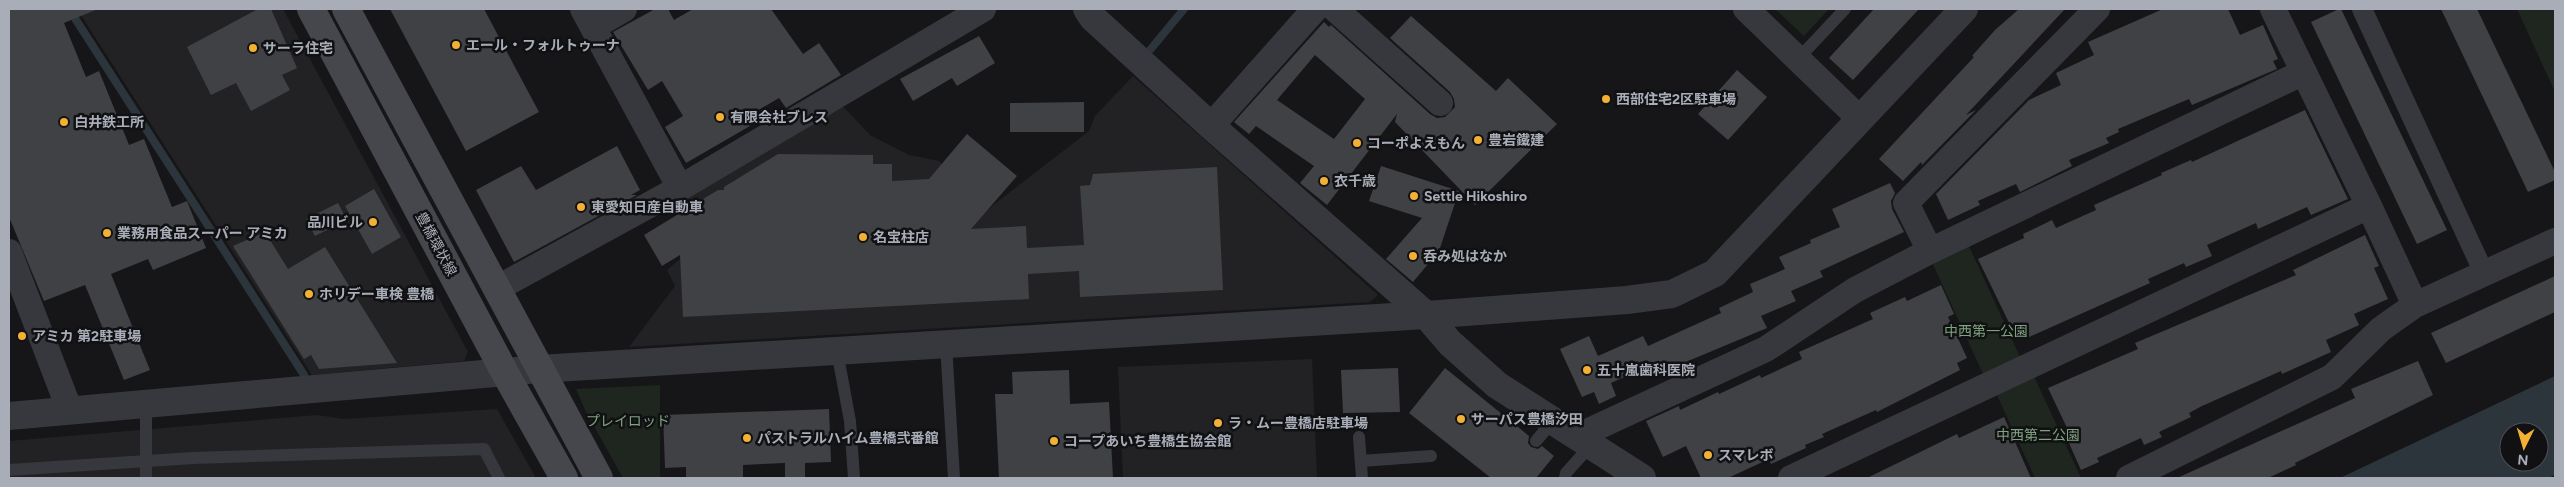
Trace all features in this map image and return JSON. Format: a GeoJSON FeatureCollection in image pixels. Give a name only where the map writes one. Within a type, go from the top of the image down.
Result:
{"type":"FeatureCollection","features":[{"type":"Feature","properties":{"kind":"main road","name":"豊橋環状線"},"geometry":{"type":"LineString","coordinates":[[311,9],[505,373],[564,478]]}},
{"type":"Feature","properties":{"kind":"main road"},"geometry":{"type":"LineString","coordinates":[[346,9],[599,478]]}},
{"type":"Feature","properties":{"kind":"street"},"geometry":{"type":"LineString","coordinates":[[624,9],[588,18],[680,188]]}},
{"type":"Feature","properties":{"kind":"street"},"geometry":{"type":"LineString","coordinates":[[496,289],[680,188],[983,9]]}},
{"type":"Feature","properties":{"kind":"street"},"geometry":{"type":"LineString","coordinates":[[1087,9],[1093,18],[1211,126],[1426,315],[1450,343],[1545,431],[1585,440],[1642,478]]}},
{"type":"Feature","properties":{"kind":"street"},"geometry":{"type":"LineString","coordinates":[[1211,126],[1315,9]]}},
{"type":"Feature","properties":{"kind":"street"},"geometry":{"type":"LineString","coordinates":[[1335,9],[1440,103]]}},
{"type":"Feature","properties":{"kind":"street"},"geometry":{"type":"LineString","coordinates":[[1746,9],[1860,119]]}},
{"type":"Feature","properties":{"kind":"street"},"geometry":{"type":"LineString","coordinates":[[9,416],[540,369],[1426,315],[1627,300],[1672,294],[1715,273],[1964,9]]}},
{"type":"Feature","properties":{"kind":"street"},"geometry":{"type":"LineString","coordinates":[[1930,251],[1906,203],[2097,9]]}},
{"type":"Feature","properties":{"kind":"street"},"geometry":{"type":"LineString","coordinates":[[2273,9],[2415,305]]}},
{"type":"Feature","properties":{"kind":"street"},"geometry":{"type":"LineString","coordinates":[[2362,9],[2484,273]]}},
{"type":"Feature","properties":{"kind":"street"},"geometry":{"type":"LineString","coordinates":[[1585,440],[1766,349],[1855,290],[1930,251],[2304,72]]}},
{"type":"Feature","properties":{"kind":"street"},"geometry":{"type":"LineString","coordinates":[[1791,478],[2369,206]]}},
{"type":"Feature","properties":{"kind":"street"},"geometry":{"type":"LineString","coordinates":[[2129,478],[2332,378],[2382,329],[2415,305],[2555,241]]}},
{"type":"Feature","properties":{"kind":"street"},"geometry":{"type":"LineString","coordinates":[[9,252],[70,411]]}},
{"type":"Feature","properties":{"kind":"lane"},"geometry":{"type":"LineString","coordinates":[[1798,59],[1845,9]]}},
{"type":"Feature","properties":{"kind":"lane"},"geometry":{"type":"LineString","coordinates":[[946,344],[954,478]]}},
{"type":"Feature","properties":{"kind":"lane"},"geometry":{"type":"LineString","coordinates":[[837,351],[850,421],[854,478]]}},
{"type":"Feature","properties":{"kind":"lane"},"geometry":{"type":"LineString","coordinates":[[146,404],[146,478]]}},
{"type":"Feature","properties":{"kind":"lane"},"geometry":{"type":"LineString","coordinates":[[1359,437],[1362,478]]}},
{"type":"Feature","properties":{"kind":"lane"},"geometry":{"type":"LineString","coordinates":[[1565,478],[1585,440]]}},
{"type":"Feature","properties":{"kind":"lane"},"geometry":{"type":"LineString","coordinates":[[9,470],[145,461],[484,448],[499,478]]}},
{"type":"Feature","properties":{"kind":"lane"},"geometry":{"type":"LineString","coordinates":[[1361,460],[1431,456]]}},
{"type":"Feature","properties":{"kind":"shaded area"},"geometry":{"type":"Polygon","coordinates":[[[77,9],[283,9],[468,352],[464,361],[312,375],[77,9]]]}},
{"type":"Feature","properties":{"kind":"shaded area"},"geometry":{"type":"Polygon","coordinates":[[[1133,76],[1378,295],[1370,302],[629,347],[675,286],[667,270],[694,247],[668,201],[839,102],[870,135],[909,155],[939,161],[946,167],[978,217],[1089,131],[1095,116],[1133,76]]]}},
{"type":"Feature","properties":{"kind":"shaded area","name":"ラ・ムー豊橋店駐車場"},"geometry":{"type":"Polygon","coordinates":[[[1312,359],[1317,478],[1123,478],[1118,367],[1312,359]]]}},
{"type":"Feature","properties":{"kind":"shaded area"},"geometry":{"type":"Polygon","coordinates":[[[2555,376],[2555,475],[2548,478],[2340,478],[2555,376]]]}},
{"type":"Feature","properties":{"kind":"shaded area"},"geometry":{"type":"Polygon","coordinates":[[[497,409],[536,478],[9,478],[9,441],[317,415],[344,419],[497,409]]]}},
{"type":"Feature","properties":{"kind":"green space"},"geometry":{"type":"Polygon","coordinates":[[[1775,9],[1829,9],[1804,36],[1775,9]]]}},
{"type":"Feature","properties":{"kind":"green space"},"geometry":{"type":"Polygon","coordinates":[[[2517,9],[2555,9],[2555,92],[2517,9]]]}},
{"type":"Feature","properties":{"kind":"green space","name":"中西第一公園"},"geometry":{"type":"Polygon","coordinates":[[[1968,244],[2020,357],[1983,374],[1931,260],[1968,244]]]}},
{"type":"Feature","properties":{"kind":"green space","name":"中西第二公園"},"geometry":{"type":"Polygon","coordinates":[[[2033,374],[2081,478],[2035,478],[1995,391],[2033,374]]]}},
{"type":"Feature","properties":{"kind":"green space","name":"プレイロッド"},"geometry":{"type":"Polygon","coordinates":[[[660,385],[660,478],[623,478],[585,410],[576,389],[660,385]]]}},
{"type":"Feature","properties":{"kind":"building"},"geometry":{"type":"Polygon","coordinates":[[[9,9],[98,9],[64,23],[86,77],[99,71],[129,145],[144,139],[172,207],[187,201],[206,248],[153,270],[148,259],[111,274],[150,370],[124,380],[85,285],[44,301],[9,217],[9,9]]]}},
{"type":"Feature","properties":{"kind":"building","name":"サーラ住宅"},"geometry":{"type":"Polygon","coordinates":[[[258,9],[271,9],[297,68],[282,75],[290,90],[251,111],[236,83],[211,95],[187,47],[258,9]]]}},
{"type":"Feature","properties":{"kind":"building","name":"エール・フォルトゥーナ"},"geometry":{"type":"Polygon","coordinates":[[[390,9],[484,9],[539,112],[466,151],[390,9]]]}},
{"type":"Feature","properties":{"kind":"building"},"geometry":{"type":"Polygon","coordinates":[[[655,9],[668,9],[674,20],[693,9],[771,9],[803,54],[819,43],[841,75],[786,108],[779,98],[745,118],[750,126],[686,163],[665,127],[683,116],[662,81],[648,90],[613,32],[655,9]]]}},
{"type":"Feature","properties":{"kind":"building"},"geometry":{"type":"Polygon","coordinates":[[[1874,9],[1919,9],[1853,80],[1829,58],[1874,9]]]}},
{"type":"Feature","properties":{"kind":"building"},"geometry":{"type":"Polygon","coordinates":[[[2019,9],[2065,9],[1966,115],[1976,110],[1922,165],[1921,162],[1903,181],[1879,159],[1974,57],[1972,56],[1995,30],[2019,9]]]}},
{"type":"Feature","properties":{"kind":"building"},"geometry":{"type":"Polygon","coordinates":[[[2163,9],[2228,9],[2240,35],[2263,25],[2278,59],[2273,61],[2277,69],[2192,105],[2189,99],[2118,129],[2119,132],[2106,138],[2109,143],[2069,160],[2072,166],[2020,192],[2016,184],[1978,201],[1980,205],[1948,220],[1936,194],[2029,100],[2061,85],[2056,73],[2094,55],[2088,42],[2163,9]]]}},
{"type":"Feature","properties":{"kind":"building"},"geometry":{"type":"Polygon","coordinates":[[[2341,9],[2447,230],[2417,244],[2311,22],[2341,9]]]}},
{"type":"Feature","properties":{"kind":"building"},"geometry":{"type":"Polygon","coordinates":[[[2441,9],[2477,9],[2555,172],[2555,180],[2528,192],[2441,9]]]}},
{"type":"Feature","properties":{"kind":"building"},"geometry":{"type":"Polygon","coordinates":[[[1411,16],[1496,91],[1508,78],[1557,124],[1475,205],[1395,122],[1397,114],[1327,205],[1300,183],[1314,166],[1256,126],[1249,134],[1234,122],[1324,22],[1329,27],[1331,25],[1430,114],[1437,118],[1445,117],[1455,107],[1454,99],[1450,92],[1390,38],[1411,16]],[[1315,55],[1277,100],[1334,139],[1365,99],[1315,55]]]}},
{"type":"Feature","properties":{"kind":"building"},"geometry":{"type":"Polygon","coordinates":[[[979,36],[995,63],[957,86],[952,78],[913,101],[900,79],[979,36]]]}},
{"type":"Feature","properties":{"kind":"building"},"geometry":{"type":"Polygon","coordinates":[[[1737,70],[1767,97],[1728,140],[1698,114],[1737,70]]]}},
{"type":"Feature","properties":{"kind":"building"},"geometry":{"type":"Polygon","coordinates":[[[1084,102],[1084,132],[1010,132],[1010,103],[1084,102]]]}},
{"type":"Feature","properties":{"kind":"building"},"geometry":{"type":"Polygon","coordinates":[[[2305,110],[2348,199],[2311,215],[2307,207],[2258,229],[2256,223],[2207,245],[2212,256],[2186,267],[2184,263],[2148,279],[2150,283],[2027,338],[2024,331],[2015,335],[1978,259],[2024,238],[2023,234],[2052,220],[2056,228],[2096,210],[2094,205],[2162,175],[2161,173],[2191,160],[2192,162],[2305,110]]]}},
{"type":"Feature","properties":{"kind":"building","name":"名宝柱店"},"geometry":{"type":"Polygon","coordinates":[[[967,134],[1017,176],[971,229],[1026,226],[1027,248],[1084,245],[1080,186],[1090,185],[1093,174],[1217,167],[1223,290],[1080,297],[1079,271],[1028,274],[1029,299],[683,317],[680,255],[662,266],[644,235],[718,190],[724,190],[724,187],[778,154],[873,155],[873,164],[892,164],[892,181],[929,179],[967,134]]]}},
{"type":"Feature","properties":{"kind":"building"},"geometry":{"type":"Polygon","coordinates":[[[617,146],[640,190],[631,195],[637,195],[514,262],[476,190],[521,166],[536,190],[617,146]]]}},
{"type":"Feature","properties":{"kind":"building","name":"Settle Hikoshiro"},"geometry":{"type":"Polygon","coordinates":[[[1381,166],[1459,191],[1439,251],[1413,282],[1386,259],[1422,218],[1369,201],[1381,166]]]}},
{"type":"Feature","properties":{"kind":"building"},"geometry":{"type":"Polygon","coordinates":[[[1890,183],[1895,193],[1891,201],[1892,209],[1904,232],[1820,271],[1823,277],[1791,291],[1796,301],[1761,316],[1767,328],[1662,372],[1657,362],[1611,383],[1616,396],[1599,404],[1594,392],[1582,397],[1560,349],[1589,336],[1598,356],[1643,336],[1648,346],[1721,313],[1719,308],[1753,292],[1750,284],[1785,269],[1779,257],[1811,243],[1810,240],[1840,227],[1832,209],[1890,183]]]}},
{"type":"Feature","properties":{"kind":"building","name":"品川ビル"},"geometry":{"type":"Polygon","coordinates":[[[374,189],[401,237],[372,254],[345,206],[374,189]]]}},
{"type":"Feature","properties":{"kind":"building"},"geometry":{"type":"Polygon","coordinates":[[[338,203],[347,220],[315,236],[306,219],[338,203]]]}},
{"type":"Feature","properties":{"kind":"building","name":"ホリデー車検 豊橋"},"geometry":{"type":"Polygon","coordinates":[[[265,232],[288,269],[325,247],[397,363],[319,369],[311,355],[304,359],[233,246],[265,232]]]}},
{"type":"Feature","properties":{"kind":"building"},"geometry":{"type":"Polygon","coordinates":[[[2365,235],[2379,266],[2374,268],[2388,299],[2354,314],[2359,325],[2326,340],[2331,352],[2282,374],[2281,371],[2202,406],[2189,413],[2191,417],[2159,432],[2162,437],[2144,445],[2141,438],[2097,458],[2099,462],[2081,470],[2064,432],[2068,430],[2048,388],[2138,349],[2135,343],[2296,275],[2293,270],[2365,235]]]}},
{"type":"Feature","properties":{"kind":"building"},"geometry":{"type":"Polygon","coordinates":[[[2555,276],[2555,312],[2446,363],[2431,333],[2555,276]]]}},
{"type":"Feature","properties":{"kind":"building"},"geometry":{"type":"Polygon","coordinates":[[[1941,285],[1954,314],[1948,317],[1967,358],[1957,363],[1960,370],[1877,412],[1876,410],[1822,434],[1824,437],[1805,445],[1806,448],[1771,464],[1769,459],[1728,478],[1701,478],[1686,446],[1663,457],[1646,421],[1679,406],[1680,410],[1760,375],[1761,378],[1802,359],[1799,352],[1873,319],[1870,313],[1905,297],[1907,301],[1941,285]]]}},
{"type":"Feature","properties":{"kind":"building"},"geometry":{"type":"Polygon","coordinates":[[[2418,361],[2433,395],[2295,463],[2296,465],[2268,478],[2177,478],[2355,398],[2351,389],[2418,361]]]}},
{"type":"Feature","properties":{"kind":"building"},"geometry":{"type":"Polygon","coordinates":[[[1398,368],[1400,412],[1343,413],[1341,370],[1398,368]]]}},
{"type":"Feature","properties":{"kind":"building","name":"サーパス豊橋汐田"},"geometry":{"type":"Polygon","coordinates":[[[1445,368],[1529,436],[1528,443],[1531,447],[1538,449],[1542,446],[1554,456],[1536,478],[1491,478],[1409,413],[1445,368]]]}},
{"type":"Feature","properties":{"kind":"building","name":"コープあいち豊橋生協会館"},"geometry":{"type":"Polygon","coordinates":[[[1069,370],[1070,404],[1109,402],[1113,478],[999,478],[995,394],[1013,394],[1012,372],[1069,370]]]}},
{"type":"Feature","properties":{"kind":"building","name":"パストラルハイム豊橋弐番館"},"geometry":{"type":"Polygon","coordinates":[[[829,409],[831,462],[805,463],[805,478],[785,478],[785,463],[743,465],[743,477],[686,478],[686,467],[665,468],[663,415],[829,409]]]}},
{"type":"Feature","properties":{"kind":"building"},"geometry":{"type":"Polygon","coordinates":[[[2004,417],[2031,478],[1867,478],[1957,434],[1959,438],[2004,417]]]}},
{"type":"Feature","properties":{"kind":"waterway"},"geometry":{"type":"LineString","coordinates":[[69,9],[304,375]]}},
{"type":"Feature","properties":{"kind":"waterway"},"geometry":{"type":"LineString","coordinates":[[1150,50],[1184,9]]}},
{"type":"Feature","properties":{"kind":"place","name":"エール・フォルトゥーナ"},"geometry":{"type":"Point","coordinates":[456,45]}},
{"type":"Feature","properties":{"kind":"place","name":"サーラ住宅"},"geometry":{"type":"Point","coordinates":[253,48]}},
{"type":"Feature","properties":{"kind":"place","name":"西部住宅2区駐車場"},"geometry":{"type":"Point","coordinates":[1606,99]}},
{"type":"Feature","properties":{"kind":"place","name":"有限会社ブレス"},"geometry":{"type":"Point","coordinates":[720,117]}},
{"type":"Feature","properties":{"kind":"place","name":"白井鉄工所"},"geometry":{"type":"Point","coordinates":[64,122]}},
{"type":"Feature","properties":{"kind":"place","name":"豊岩鐵建"},"geometry":{"type":"Point","coordinates":[1478,140]}},
{"type":"Feature","properties":{"kind":"place","name":"コーポよえもん"},"geometry":{"type":"Point","coordinates":[1357,143]}},
{"type":"Feature","properties":{"kind":"place","name":"衣千歳"},"geometry":{"type":"Point","coordinates":[1324,181]}},
{"type":"Feature","properties":{"kind":"place","name":"Settle Hikoshiro"},"geometry":{"type":"Point","coordinates":[1414,196]}},
{"type":"Feature","properties":{"kind":"place","name":"東愛知日産自動車"},"geometry":{"type":"Point","coordinates":[581,207]}},
{"type":"Feature","properties":{"kind":"place","name":"品川ビル"},"geometry":{"type":"Point","coordinates":[373,222]}},
{"type":"Feature","properties":{"kind":"place","name":"業務用食品スーパー アミカ"},"geometry":{"type":"Point","coordinates":[107,233]}},
{"type":"Feature","properties":{"kind":"place","name":"名宝柱店"},"geometry":{"type":"Point","coordinates":[863,237]}},
{"type":"Feature","properties":{"kind":"place","name":"呑み処はなか"},"geometry":{"type":"Point","coordinates":[1413,256]}},
{"type":"Feature","properties":{"kind":"place","name":"ホリデー車検 豊橋"},"geometry":{"type":"Point","coordinates":[309,294]}},
{"type":"Feature","properties":{"kind":"place","name":"アミカ 第2駐車場"},"geometry":{"type":"Point","coordinates":[22,336]}},
{"type":"Feature","properties":{"kind":"place","name":"五十嵐歯科医院"},"geometry":{"type":"Point","coordinates":[1587,370]}},
{"type":"Feature","properties":{"kind":"place","name":"サーパス豊橋汐田"},"geometry":{"type":"Point","coordinates":[1461,419]}},
{"type":"Feature","properties":{"kind":"place","name":"ラ・ムー豊橋店駐車場"},"geometry":{"type":"Point","coordinates":[1218,423]}},
{"type":"Feature","properties":{"kind":"place","name":"パストラルハイム豊橋弐番館"},"geometry":{"type":"Point","coordinates":[747,438]}},
{"type":"Feature","properties":{"kind":"place","name":"コープあいち豊橋生協会館"},"geometry":{"type":"Point","coordinates":[1054,441]}},
{"type":"Feature","properties":{"kind":"place","name":"スマレボ"},"geometry":{"type":"Point","coordinates":[1708,455]}}]}
